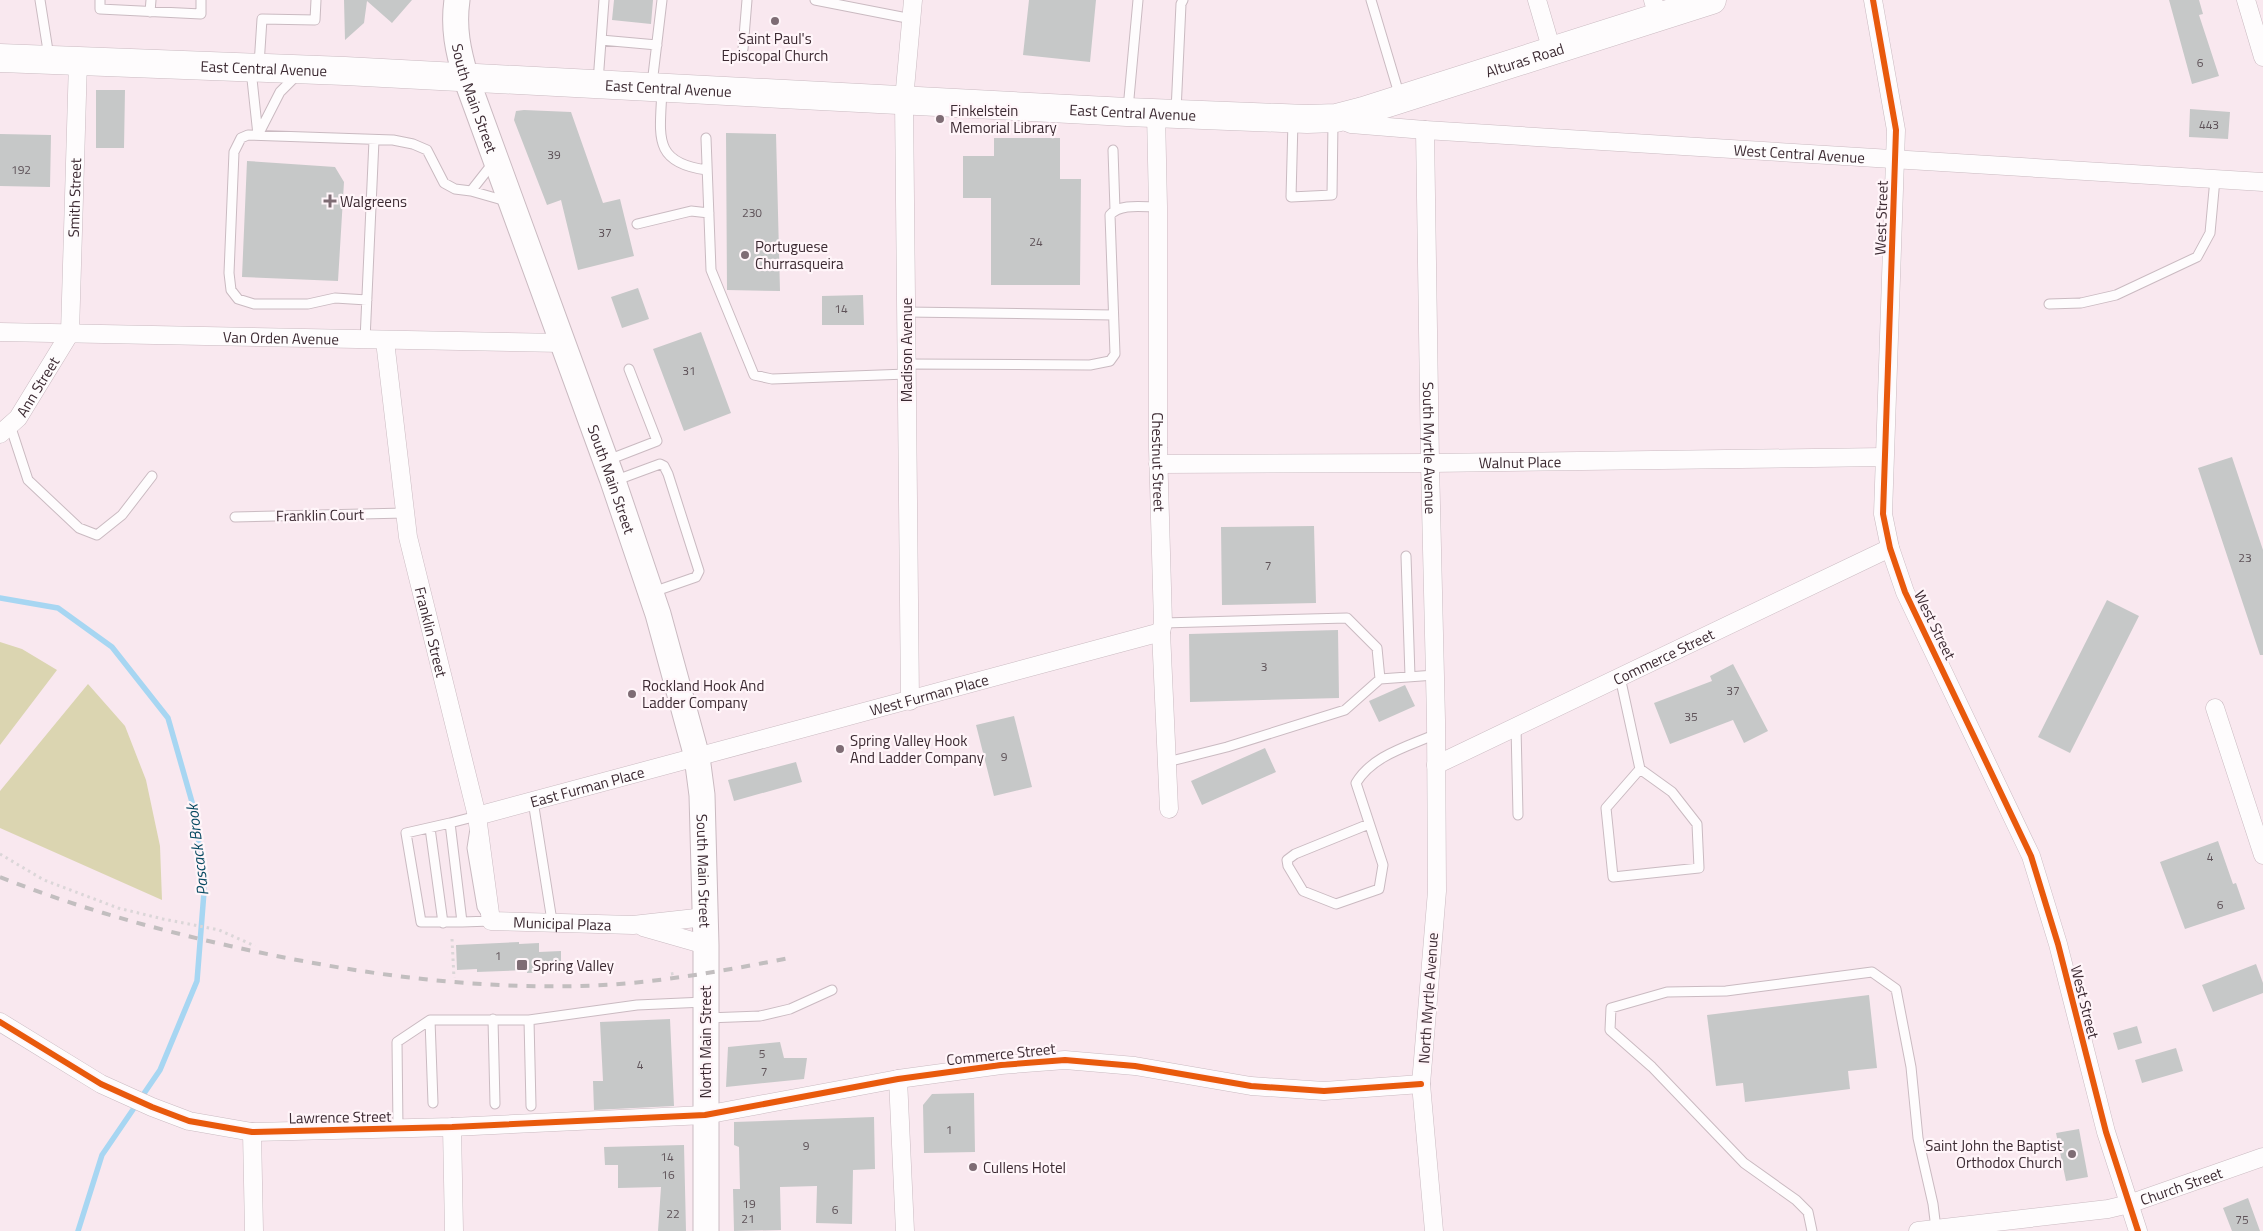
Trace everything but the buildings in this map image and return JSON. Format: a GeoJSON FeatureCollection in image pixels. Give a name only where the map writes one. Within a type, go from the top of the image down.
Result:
{"type":"FeatureCollection","features":[{"type":"Feature","properties":{"kind":"main road","name":"South Main Street"},"geometry":{"type":"LineString","coordinates":[[457,0],[455,18],[457,48],[466,78],[651,592],[697,757],[702,794],[705,974]]}},
{"type":"Feature","properties":{"kind":"main road","name":"Alturas Road"},"geometry":{"type":"LineString","coordinates":[[1335,118],[1552,51],[1656,9],[1712,0]]}},
{"type":"Feature","properties":{"kind":"main road","name":"East Central Avenue"},"geometry":{"type":"LineString","coordinates":[[0,58],[255,67],[1127,112],[1335,118]]}},
{"type":"Feature","properties":{"kind":"main road","name":"North Main Street"},"geometry":{"type":"LineString","coordinates":[[705,974],[706,1231]]}},
{"type":"Feature","properties":{"kind":"street","name":"Madison Avenue"},"geometry":{"type":"LineString","coordinates":[[910,701],[904,100],[914,0]]}},
{"type":"Feature","properties":{"kind":"street"},"geometry":{"type":"LineString","coordinates":[[1537,0],[1552,51]]}},
{"type":"Feature","properties":{"kind":"street","name":"West Street"},"geometry":{"type":"LineString","coordinates":[[1873,0],[1896,130],[1883,514],[1890,548],[1905,592],[2031,856],[2058,944],[2106,1132],[2138,1231]]}},
{"type":"Feature","properties":{"kind":"street"},"geometry":{"type":"LineString","coordinates":[[2246,0],[2263,57]]}},
{"type":"Feature","properties":{"kind":"street","name":"Smith Street"},"geometry":{"type":"LineString","coordinates":[[70,333],[78,62]]}},
{"type":"Feature","properties":{"kind":"street","name":"Chestnut Street"},"geometry":{"type":"LineString","coordinates":[[1166,113],[1158,207],[1158,464],[1169,809]]}},
{"type":"Feature","properties":{"kind":"street","name":"West Central Avenue"},"geometry":{"type":"LineString","coordinates":[[1335,118],[1351,124],[1425,130],[2263,182]]}},
{"type":"Feature","properties":{"kind":"street","name":"South Myrtle Avenue"},"geometry":{"type":"LineString","coordinates":[[1425,130],[1436,764]]}},
{"type":"Feature","properties":{"kind":"street","name":"Van Orden Avenue"},"geometry":{"type":"LineString","coordinates":[[0,332],[562,343]]}},
{"type":"Feature","properties":{"kind":"street","name":"Ann Street"},"geometry":{"type":"LineString","coordinates":[[5,430],[18,418],[70,333]]}},
{"type":"Feature","properties":{"kind":"street","name":"Franklin Street"},"geometry":{"type":"LineString","coordinates":[[385,341],[408,537],[477,816],[491,920]]}},
{"type":"Feature","properties":{"kind":"street","name":"Walnut Place"},"geometry":{"type":"LineString","coordinates":[[1158,464],[1430,463],[1884,457]]}},
{"type":"Feature","properties":{"kind":"street","name":"Commerce Street"},"geometry":{"type":"LineString","coordinates":[[1436,764],[1890,548]]}},
{"type":"Feature","properties":{"kind":"street","name":"West Furman Place"},"geometry":{"type":"LineString","coordinates":[[697,757],[910,701],[1162,628]]}},
{"type":"Feature","properties":{"kind":"street"},"geometry":{"type":"LineString","coordinates":[[2214,708],[2263,855]]}},
{"type":"Feature","properties":{"kind":"street","name":"East Furman Place"},"geometry":{"type":"LineString","coordinates":[[477,816],[697,757]]}},
{"type":"Feature","properties":{"kind":"street","name":"North Myrtle Avenue"},"geometry":{"type":"LineString","coordinates":[[1434,1231],[1421,1084],[1437,891],[1436,764]]}},
{"type":"Feature","properties":{"kind":"street","name":"Municipal Plaza"},"geometry":{"type":"LineString","coordinates":[[491,920],[633,925],[705,917]]}},
{"type":"Feature","properties":{"kind":"street","name":"Municipal Plaza"},"geometry":{"type":"LineString","coordinates":[[633,925],[706,945]]}},
{"type":"Feature","properties":{"kind":"street","name":"Lawrence Street"},"geometry":{"type":"LineString","coordinates":[[0,1022],[101,1084],[152,1107],[189,1121],[252,1132],[452,1127],[705,1115]]}},
{"type":"Feature","properties":{"kind":"street","name":"Commerce Street"},"geometry":{"type":"LineString","coordinates":[[705,1115],[898,1078],[1001,1065],[1065,1060],[1136,1066],[1252,1086],[1315,1090],[1421,1084]]}},
{"type":"Feature","properties":{"kind":"street"},"geometry":{"type":"LineString","coordinates":[[898,1078],[905,1231]]}},
{"type":"Feature","properties":{"kind":"street"},"geometry":{"type":"LineString","coordinates":[[452,1127],[454,1231]]}},
{"type":"Feature","properties":{"kind":"street"},"geometry":{"type":"LineString","coordinates":[[252,1132],[254,1231]]}},
{"type":"Feature","properties":{"kind":"street","name":"Church Street"},"geometry":{"type":"LineString","coordinates":[[1927,1230],[2108,1209],[2129,1204],[2263,1157]]}},
{"type":"Feature","properties":{"kind":"lane"},"geometry":{"type":"LineString","coordinates":[[40,0],[50,60]]}},
{"type":"Feature","properties":{"kind":"lane"},"geometry":{"type":"LineString","coordinates":[[100,0],[100,9],[201,14],[202,0]]}},
{"type":"Feature","properties":{"kind":"lane"},"geometry":{"type":"LineString","coordinates":[[150,12],[151,0]]}},
{"type":"Feature","properties":{"kind":"lane"},"geometry":{"type":"LineString","coordinates":[[258,135],[255,67],[262,19],[315,20],[316,0]]}},
{"type":"Feature","properties":{"kind":"lane"},"geometry":{"type":"LineString","coordinates":[[598,84],[604,0]]}},
{"type":"Feature","properties":{"kind":"lane"},"geometry":{"type":"LineString","coordinates":[[662,0],[657,45],[657,87],[662,144],[666,154],[679,163],[708,170]]}},
{"type":"Feature","properties":{"kind":"lane"},"geometry":{"type":"LineString","coordinates":[[742,49],[747,0]]}},
{"type":"Feature","properties":{"kind":"lane"},"geometry":{"type":"LineString","coordinates":[[816,0],[912,19]]}},
{"type":"Feature","properties":{"kind":"lane"},"geometry":{"type":"LineString","coordinates":[[1127,112],[1138,0]]}},
{"type":"Feature","properties":{"kind":"lane"},"geometry":{"type":"LineString","coordinates":[[1166,113],[1183,0]]}},
{"type":"Feature","properties":{"kind":"lane"},"geometry":{"type":"LineString","coordinates":[[1370,0],[1400,99]]}},
{"type":"Feature","properties":{"kind":"lane"},"geometry":{"type":"LineString","coordinates":[[601,40],[657,45]]}},
{"type":"Feature","properties":{"kind":"lane"},"geometry":{"type":"LineString","coordinates":[[258,135],[280,92],[302,70]]}},
{"type":"Feature","properties":{"kind":"lane"},"geometry":{"type":"LineString","coordinates":[[1293,118],[1292,196],[1332,196],[1335,118]]}},
{"type":"Feature","properties":{"kind":"lane"},"geometry":{"type":"LineString","coordinates":[[367,300],[335,298],[308,304],[254,304],[238,299],[231,290],[230,273],[234,152],[241,138],[248,135],[258,135],[393,140],[413,144],[427,150],[444,183],[455,189],[471,191],[511,203]]}},
{"type":"Feature","properties":{"kind":"lane"},"geometry":{"type":"LineString","coordinates":[[706,138],[711,270],[754,375],[772,380],[907,369],[1090,365],[1110,361],[1115,354],[1110,215],[1115,210],[1158,207]]}},
{"type":"Feature","properties":{"kind":"lane"},"geometry":{"type":"LineString","coordinates":[[365,340],[374,140]]}},
{"type":"Feature","properties":{"kind":"lane"},"geometry":{"type":"LineString","coordinates":[[1113,150],[1115,210]]}},
{"type":"Feature","properties":{"kind":"lane"},"geometry":{"type":"LineString","coordinates":[[471,191],[496,160]]}},
{"type":"Feature","properties":{"kind":"lane"},"geometry":{"type":"LineString","coordinates":[[2049,304],[2081,303],[2116,295],[2197,258],[2210,233],[2215,179]]}},
{"type":"Feature","properties":{"kind":"lane"},"geometry":{"type":"LineString","coordinates":[[637,224],[691,211],[709,213]]}},
{"type":"Feature","properties":{"kind":"lane"},"geometry":{"type":"LineString","coordinates":[[906,312],[1113,315]]}},
{"type":"Feature","properties":{"kind":"lane"},"geometry":{"type":"LineString","coordinates":[[609,471],[657,441],[629,369]]}},
{"type":"Feature","properties":{"kind":"lane"},"geometry":{"type":"LineString","coordinates":[[5,430],[28,480],[79,528],[97,535],[122,515],[152,476]]}},
{"type":"Feature","properties":{"kind":"lane"},"geometry":{"type":"LineString","coordinates":[[609,471],[660,464],[664,466],[673,487],[699,571],[696,577],[651,592]]}},
{"type":"Feature","properties":{"kind":"lane","name":"Franklin Court"},"geometry":{"type":"LineString","coordinates":[[235,517],[405,514]]}},
{"type":"Feature","properties":{"kind":"lane"},"geometry":{"type":"LineString","coordinates":[[1406,556],[1410,676]]}},
{"type":"Feature","properties":{"kind":"lane"},"geometry":{"type":"LineString","coordinates":[[1162,628],[1346,618],[1377,648],[1380,679]]}},
{"type":"Feature","properties":{"kind":"lane"},"geometry":{"type":"LineString","coordinates":[[1167,762],[1227,747],[1345,710],[1380,679],[1435,675]]}},
{"type":"Feature","properties":{"kind":"lane"},"geometry":{"type":"LineString","coordinates":[[1620,677],[1640,769],[1672,792],[1697,824],[1699,868],[1613,877],[1606,808],[1640,769]]}},
{"type":"Feature","properties":{"kind":"lane"},"geometry":{"type":"LineString","coordinates":[[1516,727],[1518,815]]}},
{"type":"Feature","properties":{"kind":"lane"},"geometry":{"type":"LineString","coordinates":[[1369,824],[1295,854],[1288,860],[1288,866],[1303,892],[1336,904],[1379,889],[1383,866],[1356,783],[1364,770],[1382,757],[1436,734]]}},
{"type":"Feature","properties":{"kind":"lane"},"geometry":{"type":"LineString","coordinates":[[533,802],[552,921]]}},
{"type":"Feature","properties":{"kind":"lane"},"geometry":{"type":"LineString","coordinates":[[477,816],[406,833],[421,922],[443,923],[491,920]]}},
{"type":"Feature","properties":{"kind":"lane"},"geometry":{"type":"LineString","coordinates":[[450,823],[462,922]]}},
{"type":"Feature","properties":{"kind":"lane"},"geometry":{"type":"LineString","coordinates":[[430,828],[443,923]]}},
{"type":"Feature","properties":{"kind":"lane"},"geometry":{"type":"LineString","coordinates":[[1812,1231],[1808,1212],[1796,1200],[1744,1163],[1652,1067],[1610,1030],[1611,1008],[1667,992],[1726,991],[1872,972],[1896,989],[1911,1067],[1918,1138],[1933,1204],[1927,1230]]}},
{"type":"Feature","properties":{"kind":"lane"},"geometry":{"type":"LineString","coordinates":[[398,1128],[397,1042],[430,1020],[529,1020],[637,1006],[705,1010],[760,1016],[790,1009],[832,990]]}},
{"type":"Feature","properties":{"kind":"lane"},"geometry":{"type":"LineString","coordinates":[[493,1019],[495,1104]]}},
{"type":"Feature","properties":{"kind":"lane"},"geometry":{"type":"LineString","coordinates":[[430,1020],[433,1104]]}},
{"type":"Feature","properties":{"kind":"lane"},"geometry":{"type":"LineString","coordinates":[[529,1020],[530,1106]]}},
{"type":"Feature","properties":{"kind":"path"},"geometry":{"type":"LineString","coordinates":[[0,854],[44,880],[118,908],[219,930],[255,946]]}},
{"type":"Feature","properties":{"kind":"path"},"geometry":{"type":"LineString","coordinates":[[452,939],[454,978]]}},
{"type":"Feature","properties":{"kind":"path"},"geometry":{"type":"LineString","coordinates":[[671,974],[677,973]]}},
{"type":"Feature","properties":{"kind":"shaded area"},"geometry":{"type":"Polygon","coordinates":[[[0,642],[22,649],[57,670],[0,745],[0,642]]]}},
{"type":"Feature","properties":{"kind":"shaded area"},"geometry":{"type":"Polygon","coordinates":[[[88,684],[125,726],[146,780],[160,846],[162,900],[0,828],[0,791],[88,684]]]}},
{"type":"Feature","properties":{"kind":"waterway","name":"Pascack Brook"},"geometry":{"type":"LineString","coordinates":[[0,598],[58,608],[112,647],[168,718],[196,816],[204,892],[197,981],[160,1070],[102,1155],[78,1231]]}},
{"type":"Feature","properties":{"kind":"railway"},"geometry":{"type":"LineString","coordinates":[[0,877],[56,898],[114,916],[230,946],[317,964],[448,982],[537,986],[608,985],[688,976],[794,957]]}},
{"type":"Feature","properties":{"kind":"cycle path"},"geometry":{"type":"LineString","coordinates":[[1873,0],[1896,130],[1883,514],[1890,548],[1905,592],[2031,856],[2058,944],[2106,1132],[2138,1231]]}},
{"type":"Feature","properties":{"kind":"cycle path"},"geometry":{"type":"LineString","coordinates":[[0,1022],[101,1084],[152,1107],[189,1121],[252,1132],[452,1127],[705,1115],[898,1079],[1001,1065],[1065,1060],[1135,1066],[1251,1086],[1324,1091],[1421,1084]]}},
{"type":"Feature","properties":{"kind":"place","name":"Saint Paul's Episcopal Church"},"geometry":{"type":"Point","coordinates":[775,21]}},
{"type":"Feature","properties":{"kind":"place","name":"Finkelstein Memorial Library"},"geometry":{"type":"Point","coordinates":[940,119]}},
{"type":"Feature","properties":{"kind":"place","name":"Walgreens"},"geometry":{"type":"Point","coordinates":[330,201]}},
{"type":"Feature","properties":{"kind":"place","name":"Portuguese Churrasqueira"},"geometry":{"type":"Point","coordinates":[745,255]}},
{"type":"Feature","properties":{"kind":"place","name":"Rockland Hook And Ladder Company"},"geometry":{"type":"Point","coordinates":[632,694]}},
{"type":"Feature","properties":{"kind":"place","name":"Spring Valley Hook And Ladder Company"},"geometry":{"type":"Point","coordinates":[840,749]}},
{"type":"Feature","properties":{"kind":"place","name":"Spring Valley"},"geometry":{"type":"Point","coordinates":[522,965]}},
{"type":"Feature","properties":{"kind":"place","name":"Saint John the Baptist Orthodox Church"},"geometry":{"type":"Point","coordinates":[2072,1154]}},
{"type":"Feature","properties":{"kind":"place","name":"Cullens Hotel"},"geometry":{"type":"Point","coordinates":[973,1167]}}]}
